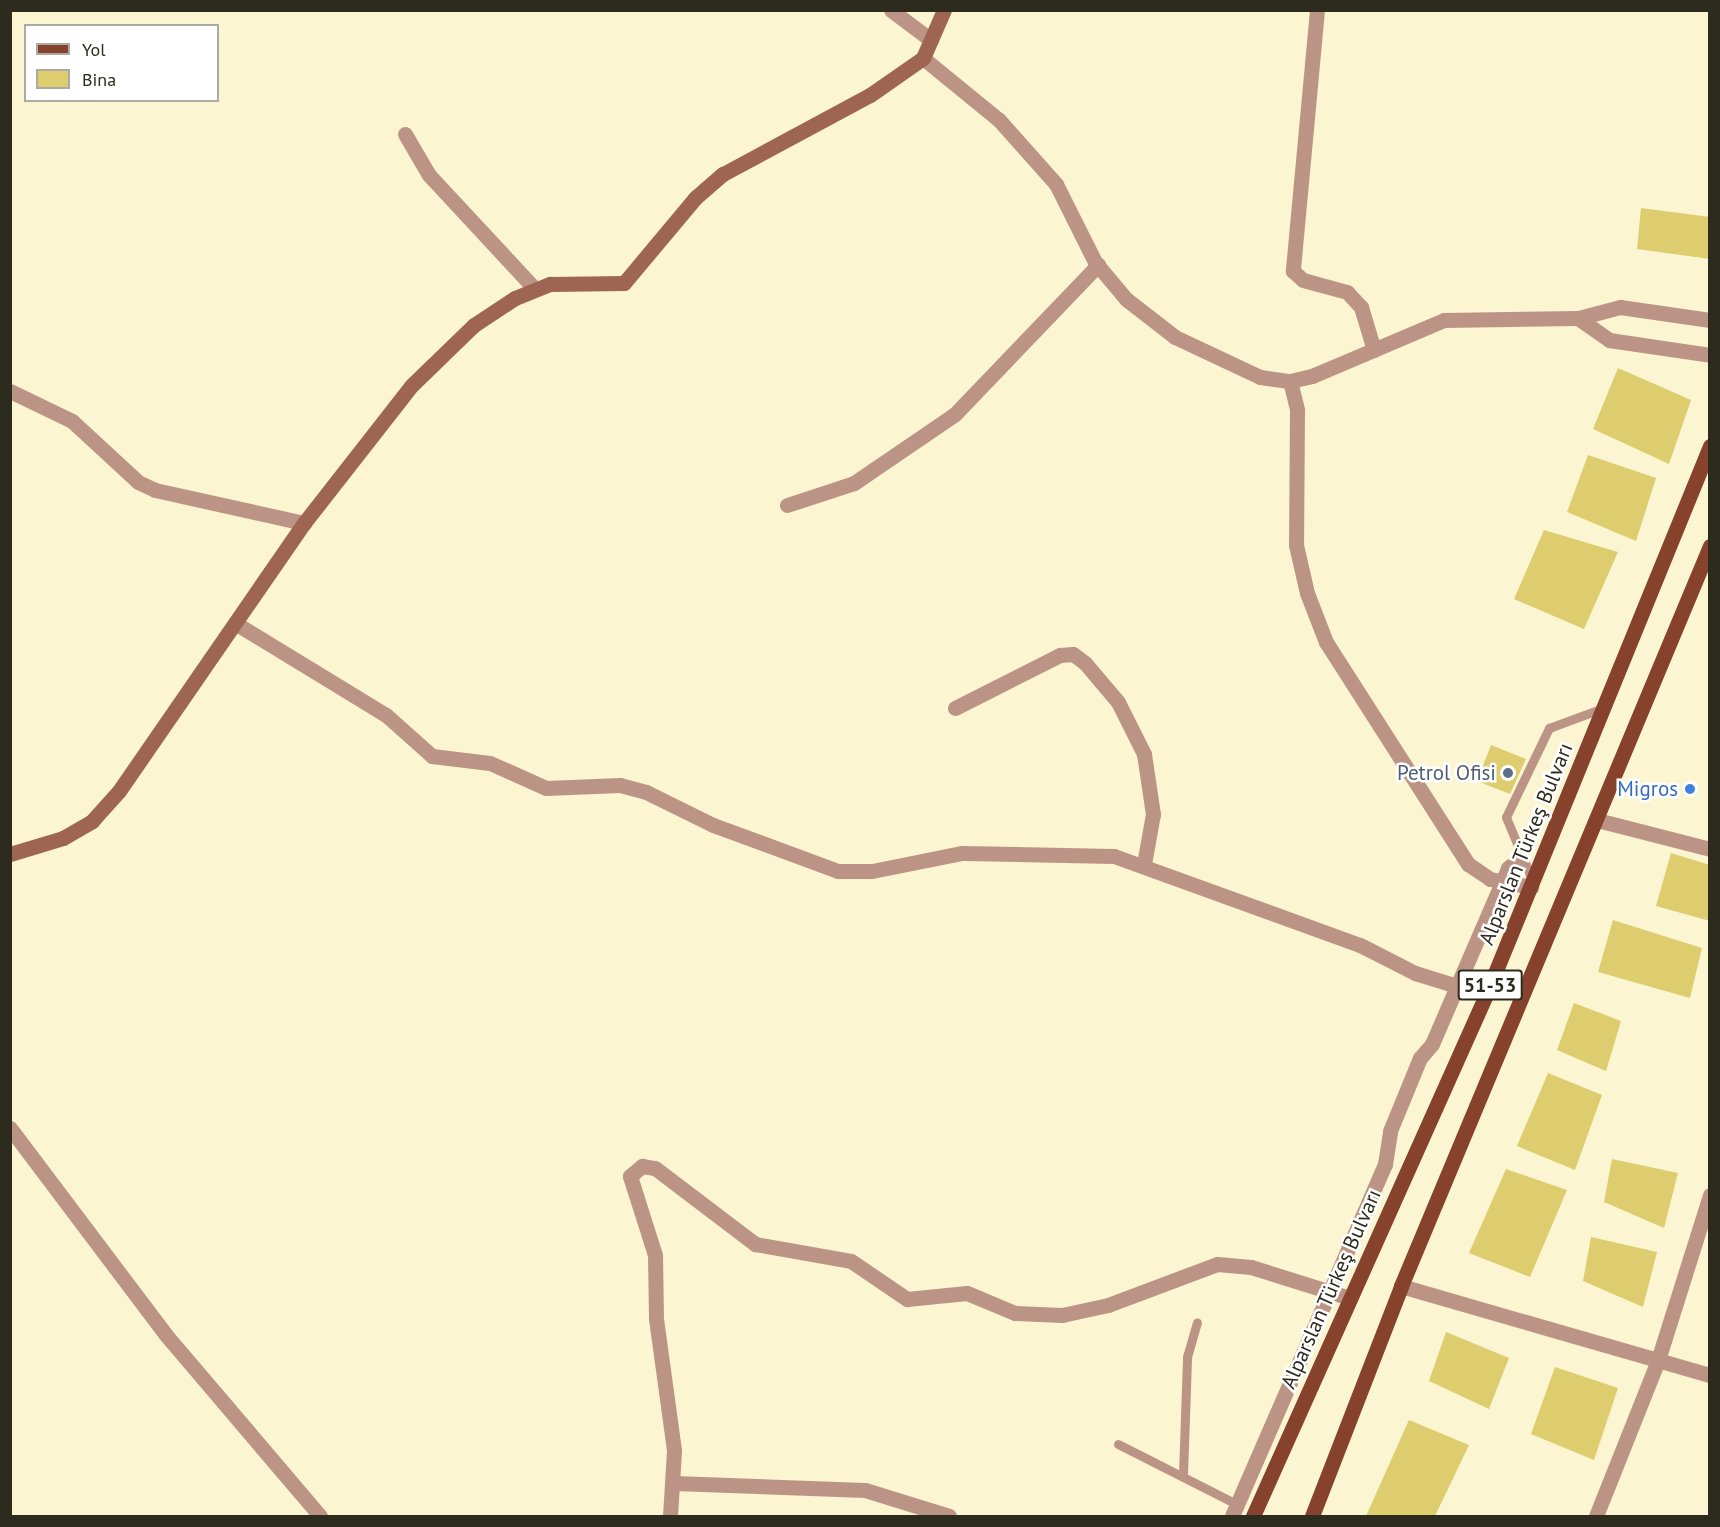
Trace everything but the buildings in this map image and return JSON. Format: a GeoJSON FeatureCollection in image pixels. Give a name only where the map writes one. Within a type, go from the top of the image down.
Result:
{"type":"FeatureCollection","features":[{"type":"Feature","properties":{"kind":"main road","name":"Alparslan Türkeş Bulvarı"},"geometry":{"type":"LineString","coordinates":[[1253,1516],[1486,995],[1710,446]]}},
{"type":"Feature","properties":{"kind":"main road","name":"51-53"},"geometry":{"type":"LineString","coordinates":[[1312,1516],[1401,1286],[1710,546]]}},
{"type":"Feature","properties":{"kind":"street"},"geometry":{"type":"LineString","coordinates":[[891,10],[931,40]]}},
{"type":"Feature","properties":{"kind":"street"},"geometry":{"type":"LineString","coordinates":[[10,854],[63,838],[92,821],[236,623],[304,522],[412,385],[474,325],[535,290],[550,284],[624,283],[695,198],[723,174],[870,95],[923,58],[944,10]]}},
{"type":"Feature","properties":{"kind":"street"},"geometry":{"type":"LineString","coordinates":[[1317,10],[1293,271],[1303,280],[1347,292],[1361,307],[1374,350]]}},
{"type":"Feature","properties":{"kind":"street"},"geometry":{"type":"LineString","coordinates":[[923,58],[999,120],[1056,184],[1098,265],[1126,299],[1175,337],[1260,377],[1290,381],[1374,350],[1444,320],[1578,318],[1620,307],[1710,320]]}},
{"type":"Feature","properties":{"kind":"street"},"geometry":{"type":"LineString","coordinates":[[405,134],[434,181],[535,290]]}},
{"type":"Feature","properties":{"kind":"street"},"geometry":{"type":"LineString","coordinates":[[787,506],[854,483],[955,414],[1098,265]]}},
{"type":"Feature","properties":{"kind":"street"},"geometry":{"type":"LineString","coordinates":[[1578,318],[1609,340],[1710,355]]}},
{"type":"Feature","properties":{"kind":"street"},"geometry":{"type":"LineString","coordinates":[[1290,381],[1297,410],[1296,545],[1307,593],[1326,642],[1455,849],[1480,874],[1503,881],[1532,884]]}},
{"type":"Feature","properties":{"kind":"street"},"geometry":{"type":"LineString","coordinates":[[10,392],[72,421],[138,482],[155,490],[304,522]]}},
{"type":"Feature","properties":{"kind":"street"},"geometry":{"type":"LineString","coordinates":[[236,623],[386,715],[432,756],[490,763],[546,788],[620,785],[646,792],[723,830],[830,869],[872,871],[962,853],[1097,854],[1144,864],[1458,988],[1486,995]]}},
{"type":"Feature","properties":{"kind":"street"},"geometry":{"type":"LineString","coordinates":[[955,708],[1060,656],[1073,654],[1085,663],[1118,702],[1144,754],[1153,814],[1144,864]]}},
{"type":"Feature","properties":{"kind":"street"},"geometry":{"type":"LineString","coordinates":[[1597,820],[1710,849]]}},
{"type":"Feature","properties":{"kind":"street"},"geometry":{"type":"LineString","coordinates":[[1235,1511],[1385,1164],[1390,1131],[1420,1058],[1458,988],[1503,881],[1521,858]]}},
{"type":"Feature","properties":{"kind":"street"},"geometry":{"type":"LineString","coordinates":[[10,1128],[166,1335],[320,1516]]}},
{"type":"Feature","properties":{"kind":"street"},"geometry":{"type":"LineString","coordinates":[[670,1516],[674,1483],[655,1255],[630,1176],[642,1166],[655,1168],[755,1244],[851,1261],[907,1299],[967,1293],[1015,1313],[1062,1315],[1108,1305],[1217,1264],[1251,1267],[1331,1290],[1350,1298]]}},
{"type":"Feature","properties":{"kind":"street"},"geometry":{"type":"LineString","coordinates":[[1596,1516],[1702,1249],[1710,1195]]}},
{"type":"Feature","properties":{"kind":"street"},"geometry":{"type":"LineString","coordinates":[[1401,1286],[1710,1375]]}},
{"type":"Feature","properties":{"kind":"street"},"geometry":{"type":"LineString","coordinates":[[674,1483],[865,1490],[949,1516]]}},
{"type":"Feature","properties":{"kind":"lane"},"geometry":{"type":"LineString","coordinates":[[1532,884],[1506,817],[1549,728],[1605,707]]}},
{"type":"Feature","properties":{"kind":"lane"},"geometry":{"type":"LineString","coordinates":[[1183,1474],[1187,1357],[1197,1322]]}},
{"type":"Feature","properties":{"kind":"lane"},"geometry":{"type":"LineString","coordinates":[[1118,1444],[1183,1474],[1235,1511]]}},
{"type":"Feature","properties":{"kind":"place","name":"Petrol Ofisi"},"geometry":{"type":"Point","coordinates":[1508,773]}},
{"type":"Feature","properties":{"kind":"place","name":"Migros"},"geometry":{"type":"Point","coordinates":[1690,789]}}]}
